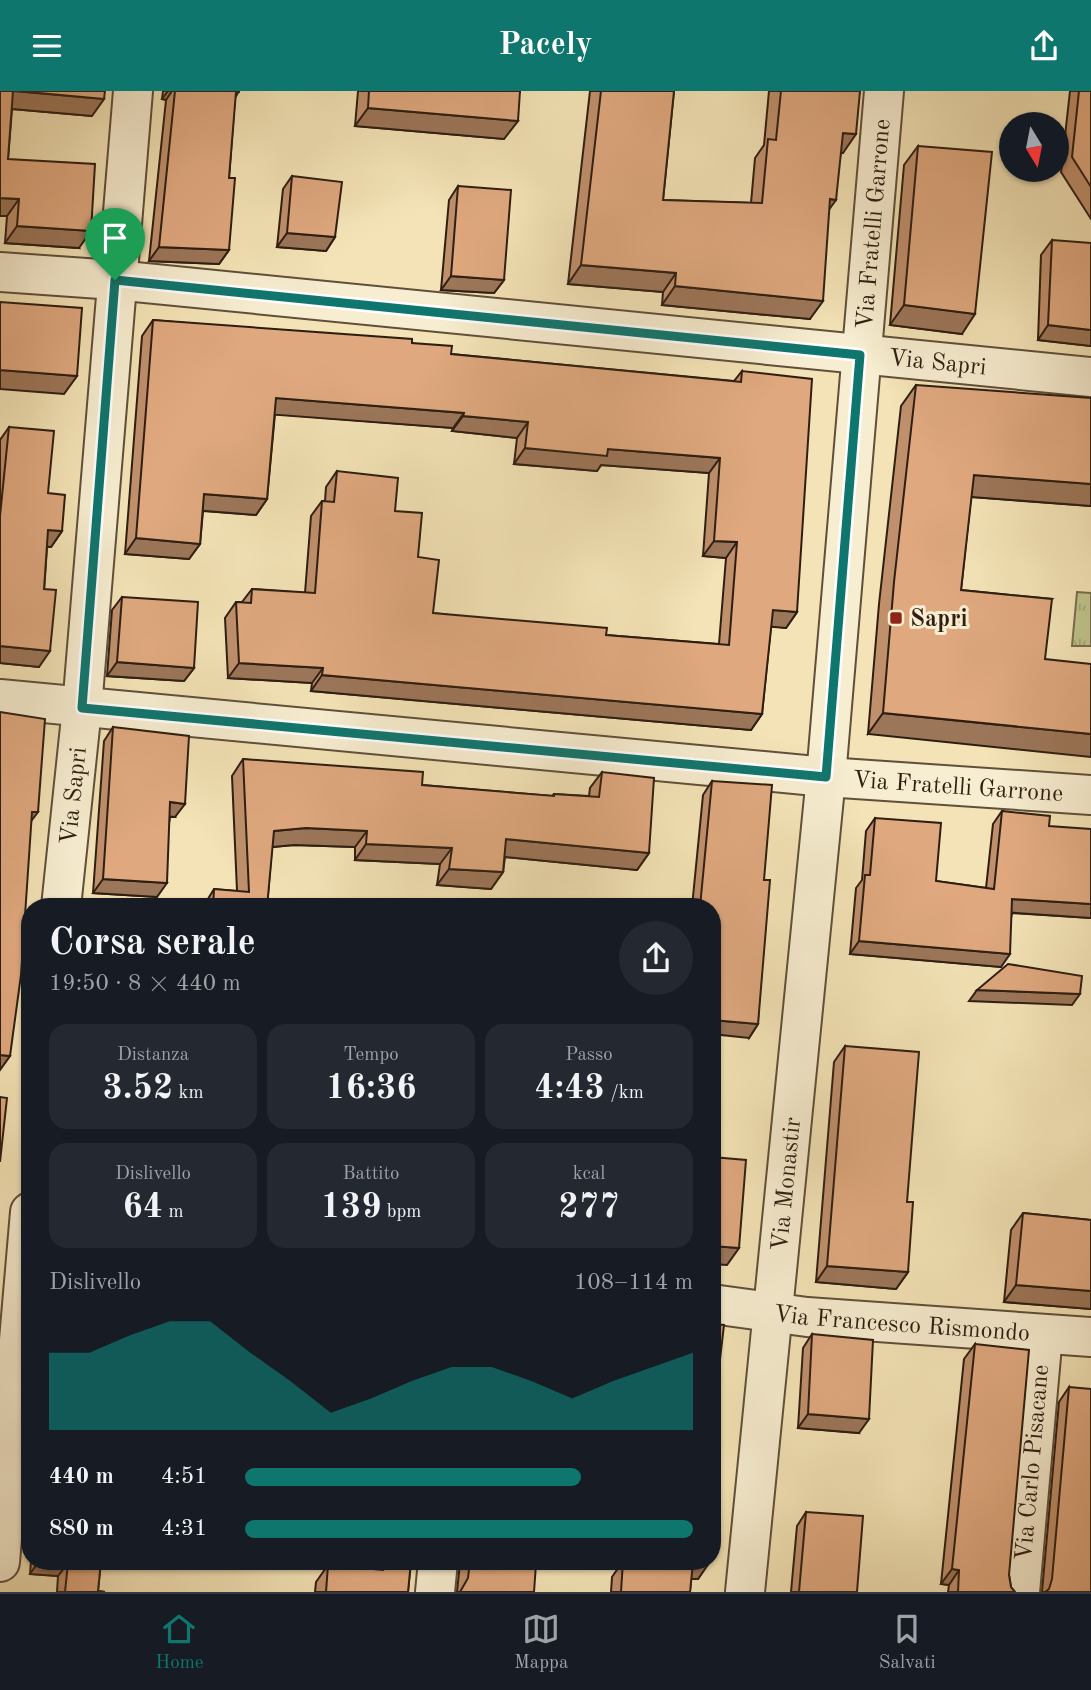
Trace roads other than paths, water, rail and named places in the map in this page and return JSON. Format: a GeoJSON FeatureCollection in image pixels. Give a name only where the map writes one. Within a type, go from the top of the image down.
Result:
{"type":"FeatureCollection","features":[{"type":"Feature","properties":{"kind":"street"},"geometry":{"type":"LineString","coordinates":[[0,272],[115,280],[132,91]]}},
{"type":"Feature","properties":{"kind":"street","name":"Via Fratelli Garrone"},"geometry":{"type":"LineString","coordinates":[[826,777],[884,91]]}},
{"type":"Feature","properties":{"kind":"street","name":"Via Sapri"},"geometry":{"type":"LineString","coordinates":[[62,898],[82,708],[115,280],[1091,377]]}},
{"type":"Feature","properties":{"kind":"street","name":"Via Fratelli Garrone"},"geometry":{"type":"LineString","coordinates":[[0,699],[826,777],[1091,795]]}},
{"type":"Feature","properties":{"kind":"street","name":"Via Monastir"},"geometry":{"type":"LineString","coordinates":[[745,1592],[826,777]]}},
{"type":"Feature","properties":{"kind":"street"},"geometry":{"type":"LineString","coordinates":[[0,1562],[21,1243]]}},
{"type":"Feature","properties":{"kind":"street","name":"Via Francesco Rismondo"},"geometry":{"type":"LineString","coordinates":[[721,1305],[771,1312],[1091,1337]]}},
{"type":"Feature","properties":{"kind":"street","name":"Via Carlo Pisacane"},"geometry":{"type":"LineString","coordinates":[[1020,1592],[1043,1334]]}},
{"type":"Feature","properties":{"kind":"street"},"geometry":{"type":"LineString","coordinates":[[435,1592],[437,1570]]}},
{"type":"Feature","properties":{"kind":"place","name":"Sapri"},"geometry":{"type":"Point","coordinates":[896,618]}}]}
